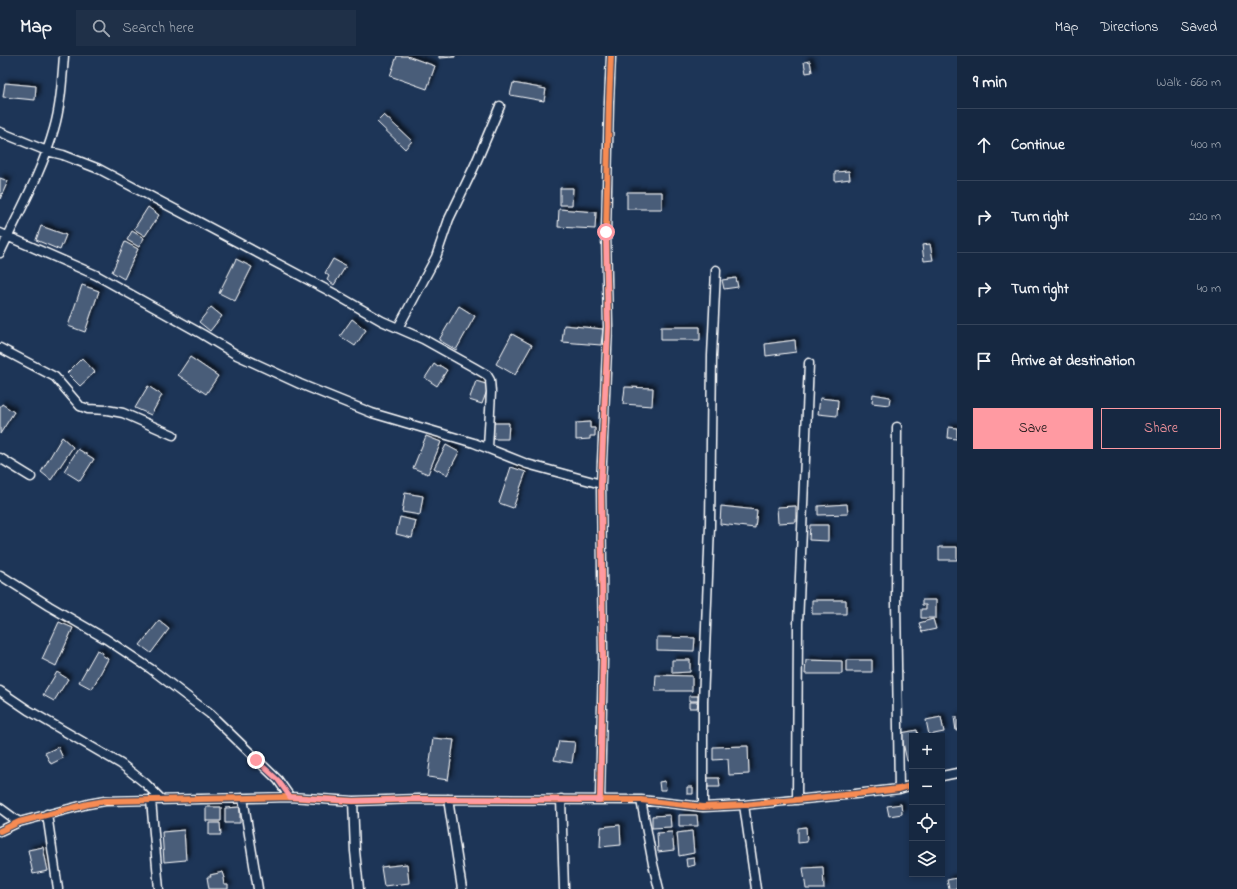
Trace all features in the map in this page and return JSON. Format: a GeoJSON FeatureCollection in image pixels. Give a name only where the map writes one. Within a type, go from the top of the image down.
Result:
{"type":"FeatureCollection","features":[{"type":"Feature","properties":{"kind":"street"},"geometry":{"type":"LineString","coordinates":[[0,253],[4,235],[38,174],[47,152],[60,98],[64,56]]}},
{"type":"Feature","properties":{"kind":"street"},"geometry":{"type":"LineString","coordinates":[[600,800],[603,657],[601,484],[608,327],[607,225],[611,56]]}},
{"type":"Feature","properties":{"kind":"street"},"geometry":{"type":"LineString","coordinates":[[398,328],[436,257],[449,219],[500,106]]}},
{"type":"Feature","properties":{"kind":"street"},"geometry":{"type":"LineString","coordinates":[[0,132],[47,152],[63,155],[98,169],[335,294],[382,321],[423,339],[487,375],[490,380],[491,392],[488,448]]}},
{"type":"Feature","properties":{"kind":"street"},"geometry":{"type":"LineString","coordinates":[[4,235],[96,275],[237,355],[300,384],[372,413],[474,443],[527,464],[601,484]]}},
{"type":"Feature","properties":{"kind":"street"},"geometry":{"type":"LineString","coordinates":[[703,807],[703,702],[710,526],[712,356],[716,270]]}},
{"type":"Feature","properties":{"kind":"street"},"geometry":{"type":"LineString","coordinates":[[0,348],[55,377],[80,406],[88,409],[107,410],[123,414],[173,435]]}},
{"type":"Feature","properties":{"kind":"street"},"geometry":{"type":"LineString","coordinates":[[797,800],[798,624],[809,363]]}},
{"type":"Feature","properties":{"kind":"street"},"geometry":{"type":"LineString","coordinates":[[897,427],[896,601],[899,789]]}},
{"type":"Feature","properties":{"kind":"street"},"geometry":{"type":"LineString","coordinates":[[0,458],[31,477]]}},
{"type":"Feature","properties":{"kind":"street"},"geometry":{"type":"LineString","coordinates":[[0,575],[49,606],[106,639],[157,673],[210,714],[278,780],[290,797]]}},
{"type":"Feature","properties":{"kind":"street"},"geometry":{"type":"LineString","coordinates":[[0,691],[28,710],[121,764],[145,783],[161,799]]}},
{"type":"Feature","properties":{"kind":"street"},"geometry":{"type":"LineString","coordinates":[[945,775],[957,773]]}},
{"type":"Feature","properties":{"kind":"street"},"geometry":{"type":"LineString","coordinates":[[0,831],[19,822],[47,814],[105,801],[290,797],[353,801],[448,799],[642,800],[703,807],[797,800],[899,789],[909,786]]}},
{"type":"Feature","properties":{"kind":"street"},"geometry":{"type":"LineString","coordinates":[[243,798],[258,889]]}},
{"type":"Feature","properties":{"kind":"street"},"geometry":{"type":"LineString","coordinates":[[448,799],[462,889]]}},
{"type":"Feature","properties":{"kind":"street"},"geometry":{"type":"LineString","coordinates":[[151,800],[160,889]]}},
{"type":"Feature","properties":{"kind":"street"},"geometry":{"type":"LineString","coordinates":[[561,800],[564,889]]}},
{"type":"Feature","properties":{"kind":"street"},"geometry":{"type":"LineString","coordinates":[[642,800],[653,864],[659,889]]}},
{"type":"Feature","properties":{"kind":"street"},"geometry":{"type":"LineString","coordinates":[[353,801],[355,851],[359,889]]}},
{"type":"Feature","properties":{"kind":"street"},"geometry":{"type":"LineString","coordinates":[[744,805],[756,889]]}},
{"type":"Feature","properties":{"kind":"street"},"geometry":{"type":"LineString","coordinates":[[0,808],[19,822]]}},
{"type":"Feature","properties":{"kind":"street"},"geometry":{"type":"LineString","coordinates":[[47,814],[58,889]]}},
{"type":"Feature","properties":{"kind":"building"},"geometry":{"type":"Polygon","coordinates":[[[397,56],[407,56],[435,66],[427,89],[390,76],[397,56]]]}},
{"type":"Feature","properties":{"kind":"building"},"geometry":{"type":"Polygon","coordinates":[[[439,56],[455,56],[455,57],[439,58],[439,56]]]}},
{"type":"Feature","properties":{"kind":"building"},"geometry":{"type":"Polygon","coordinates":[[[810,61],[812,72],[806,73],[804,62],[810,61]]]}},
{"type":"Feature","properties":{"kind":"building"},"geometry":{"type":"Polygon","coordinates":[[[5,83],[36,86],[35,100],[3,97],[5,83]]]}},
{"type":"Feature","properties":{"kind":"building"},"geometry":{"type":"Polygon","coordinates":[[[513,83],[546,89],[544,101],[510,95],[513,83]]]}},
{"type":"Feature","properties":{"kind":"building"},"geometry":{"type":"Polygon","coordinates":[[[384,115],[412,141],[405,149],[377,122],[384,115]]]}},
{"type":"Feature","properties":{"kind":"building"},"geometry":{"type":"Polygon","coordinates":[[[849,171],[850,179],[835,181],[835,172],[849,171]]]}},
{"type":"Feature","properties":{"kind":"building"},"geometry":{"type":"Polygon","coordinates":[[[0,178],[8,181],[0,199],[0,178]]]}},
{"type":"Feature","properties":{"kind":"building"},"geometry":{"type":"Polygon","coordinates":[[[560,188],[573,188],[572,205],[560,205],[560,188]]]}},
{"type":"Feature","properties":{"kind":"building"},"geometry":{"type":"Polygon","coordinates":[[[627,192],[662,192],[662,209],[627,209],[627,192]]]}},
{"type":"Feature","properties":{"kind":"building"},"geometry":{"type":"Polygon","coordinates":[[[148,207],[159,215],[145,236],[134,229],[148,207]]]}},
{"type":"Feature","properties":{"kind":"building"},"geometry":{"type":"Polygon","coordinates":[[[559,209],[596,212],[595,229],[558,227],[559,209]]]}},
{"type":"Feature","properties":{"kind":"building"},"geometry":{"type":"Polygon","coordinates":[[[41,226],[66,235],[60,250],[36,240],[41,226]]]}},
{"type":"Feature","properties":{"kind":"building"},"geometry":{"type":"Polygon","coordinates":[[[132,231],[144,238],[139,247],[127,240],[132,231]]]}},
{"type":"Feature","properties":{"kind":"building"},"geometry":{"type":"Polygon","coordinates":[[[125,242],[138,249],[124,279],[112,272],[125,242]]]}},
{"type":"Feature","properties":{"kind":"building"},"geometry":{"type":"Polygon","coordinates":[[[930,244],[933,260],[924,261],[922,245],[930,244]]]}},
{"type":"Feature","properties":{"kind":"building"},"geometry":{"type":"Polygon","coordinates":[[[236,259],[252,267],[235,301],[219,293],[236,259]]]}},
{"type":"Feature","properties":{"kind":"building"},"geometry":{"type":"Polygon","coordinates":[[[333,259],[346,266],[334,285],[327,280],[329,276],[325,273],[333,259]]]}},
{"type":"Feature","properties":{"kind":"building"},"geometry":{"type":"Polygon","coordinates":[[[736,278],[738,287],[724,289],[722,280],[736,278]]]}},
{"type":"Feature","properties":{"kind":"building"},"geometry":{"type":"Polygon","coordinates":[[[82,285],[99,291],[85,332],[68,326],[82,285]]]}},
{"type":"Feature","properties":{"kind":"building"},"geometry":{"type":"Polygon","coordinates":[[[459,306],[475,316],[456,350],[439,340],[459,306]]]}},
{"type":"Feature","properties":{"kind":"building"},"geometry":{"type":"Polygon","coordinates":[[[211,307],[222,316],[210,331],[199,322],[211,307]]]}},
{"type":"Feature","properties":{"kind":"building"},"geometry":{"type":"Polygon","coordinates":[[[352,319],[366,330],[355,346],[340,336],[352,319]]]}},
{"type":"Feature","properties":{"kind":"building"},"geometry":{"type":"Polygon","coordinates":[[[564,325],[603,329],[601,345],[562,342],[564,325]]]}},
{"type":"Feature","properties":{"kind":"building"},"geometry":{"type":"Polygon","coordinates":[[[661,327],[700,327],[700,340],[661,340],[661,327]]]}},
{"type":"Feature","properties":{"kind":"building"},"geometry":{"type":"Polygon","coordinates":[[[512,334],[532,345],[515,375],[496,364],[512,334]]]}},
{"type":"Feature","properties":{"kind":"building"},"geometry":{"type":"Polygon","coordinates":[[[795,340],[796,352],[766,356],[765,344],[795,340]]]}},
{"type":"Feature","properties":{"kind":"building"},"geometry":{"type":"Polygon","coordinates":[[[190,357],[218,376],[206,394],[178,375],[190,357]]]}},
{"type":"Feature","properties":{"kind":"building"},"geometry":{"type":"Polygon","coordinates":[[[82,358],[95,372],[80,386],[67,373],[82,358]]]}},
{"type":"Feature","properties":{"kind":"building"},"geometry":{"type":"Polygon","coordinates":[[[434,364],[447,370],[437,386],[425,378],[434,364]]]}},
{"type":"Feature","properties":{"kind":"building"},"geometry":{"type":"Polygon","coordinates":[[[476,381],[489,385],[482,404],[469,400],[476,381]]]}},
{"type":"Feature","properties":{"kind":"building"},"geometry":{"type":"Polygon","coordinates":[[[148,386],[162,395],[151,415],[135,408],[148,386]]]}},
{"type":"Feature","properties":{"kind":"building"},"geometry":{"type":"Polygon","coordinates":[[[625,387],[653,388],[652,406],[623,404],[625,387]]]}},
{"type":"Feature","properties":{"kind":"building"},"geometry":{"type":"Polygon","coordinates":[[[873,394],[890,397],[889,405],[872,403],[873,394]]]}},
{"type":"Feature","properties":{"kind":"building"},"geometry":{"type":"Polygon","coordinates":[[[820,398],[838,400],[837,416],[818,414],[820,398]]]}},
{"type":"Feature","properties":{"kind":"building"},"geometry":{"type":"Polygon","coordinates":[[[2,404],[14,412],[0,434],[0,407],[2,404]]]}},
{"type":"Feature","properties":{"kind":"building"},"geometry":{"type":"Polygon","coordinates":[[[590,422],[590,428],[595,428],[595,436],[590,436],[590,439],[576,440],[576,423],[590,422]]]}},
{"type":"Feature","properties":{"kind":"building"},"geometry":{"type":"Polygon","coordinates":[[[491,423],[509,423],[508,439],[490,439],[491,423]]]}},
{"type":"Feature","properties":{"kind":"building"},"geometry":{"type":"Polygon","coordinates":[[[949,427],[957,428],[957,439],[948,438],[949,427]]]}},
{"type":"Feature","properties":{"kind":"building"},"geometry":{"type":"Polygon","coordinates":[[[426,436],[441,442],[428,474],[413,468],[426,436]]]}},
{"type":"Feature","properties":{"kind":"building"},"geometry":{"type":"Polygon","coordinates":[[[62,437],[73,447],[51,480],[41,472],[62,437]]]}},
{"type":"Feature","properties":{"kind":"building"},"geometry":{"type":"Polygon","coordinates":[[[446,445],[459,452],[447,475],[434,468],[446,445]]]}},
{"type":"Feature","properties":{"kind":"building"},"geometry":{"type":"Polygon","coordinates":[[[78,449],[94,459],[80,481],[64,471],[78,449]]]}},
{"type":"Feature","properties":{"kind":"building"},"geometry":{"type":"Polygon","coordinates":[[[511,467],[526,472],[513,508],[499,503],[511,467]]]}},
{"type":"Feature","properties":{"kind":"building"},"geometry":{"type":"Polygon","coordinates":[[[405,493],[423,496],[420,515],[402,512],[405,493]]]}},
{"type":"Feature","properties":{"kind":"building"},"geometry":{"type":"Polygon","coordinates":[[[847,504],[848,514],[818,515],[818,506],[847,504]]]}},
{"type":"Feature","properties":{"kind":"building"},"geometry":{"type":"Polygon","coordinates":[[[721,506],[757,510],[755,528],[720,524],[721,506]]]}},
{"type":"Feature","properties":{"kind":"building"},"geometry":{"type":"Polygon","coordinates":[[[796,506],[796,522],[778,523],[777,507],[796,506]]]}},
{"type":"Feature","properties":{"kind":"building"},"geometry":{"type":"Polygon","coordinates":[[[400,517],[416,521],[412,538],[396,534],[400,517]]]}},
{"type":"Feature","properties":{"kind":"building"},"geometry":{"type":"Polygon","coordinates":[[[810,525],[828,525],[828,541],[809,540],[810,525]]]}},
{"type":"Feature","properties":{"kind":"building"},"geometry":{"type":"Polygon","coordinates":[[[939,547],[957,547],[957,560],[939,560],[939,547]]]}},
{"type":"Feature","properties":{"kind":"building"},"geometry":{"type":"Polygon","coordinates":[[[812,600],[846,600],[846,614],[812,614],[812,600]]]}},
{"type":"Feature","properties":{"kind":"building"},"geometry":{"type":"Polygon","coordinates":[[[922,600],[936,600],[936,618],[921,618],[921,609],[926,609],[926,605],[922,605],[922,600]]]}},
{"type":"Feature","properties":{"kind":"building"},"geometry":{"type":"Polygon","coordinates":[[[933,619],[936,629],[922,632],[919,623],[933,619]]]}},
{"type":"Feature","properties":{"kind":"building"},"geometry":{"type":"Polygon","coordinates":[[[159,621],[169,629],[151,653],[140,645],[159,621]]]}},
{"type":"Feature","properties":{"kind":"building"},"geometry":{"type":"Polygon","coordinates":[[[59,622],[73,628],[56,666],[42,659],[59,622]]]}},
{"type":"Feature","properties":{"kind":"building"},"geometry":{"type":"Polygon","coordinates":[[[657,637],[695,638],[694,651],[657,650],[657,637]]]}},
{"type":"Feature","properties":{"kind":"building"},"geometry":{"type":"Polygon","coordinates":[[[97,650],[103,653],[102,655],[108,659],[92,689],[79,682],[97,650]]]}},
{"type":"Feature","properties":{"kind":"building"},"geometry":{"type":"Polygon","coordinates":[[[672,660],[690,660],[690,672],[672,673],[672,660]]]}},
{"type":"Feature","properties":{"kind":"building"},"geometry":{"type":"Polygon","coordinates":[[[806,660],[842,661],[842,674],[805,674],[806,660]]]}},
{"type":"Feature","properties":{"kind":"building"},"geometry":{"type":"Polygon","coordinates":[[[846,660],[872,660],[872,672],[846,672],[846,660]]]}},
{"type":"Feature","properties":{"kind":"building"},"geometry":{"type":"Polygon","coordinates":[[[57,672],[68,679],[54,701],[43,695],[57,672]]]}},
{"type":"Feature","properties":{"kind":"building"},"geometry":{"type":"Polygon","coordinates":[[[656,675],[692,676],[692,691],[655,691],[656,675]]]}},
{"type":"Feature","properties":{"kind":"building"},"geometry":{"type":"Polygon","coordinates":[[[689,696],[698,696],[698,701],[689,701],[689,696]]]}},
{"type":"Feature","properties":{"kind":"building"},"geometry":{"type":"Polygon","coordinates":[[[689,702],[698,702],[697,708],[689,708],[689,702]]]}},
{"type":"Feature","properties":{"kind":"building"},"geometry":{"type":"Polygon","coordinates":[[[941,717],[944,732],[929,733],[926,720],[941,717]]]}},
{"type":"Feature","properties":{"kind":"building"},"geometry":{"type":"Polygon","coordinates":[[[954,717],[957,717],[957,731],[956,731],[954,717]]]}},
{"type":"Feature","properties":{"kind":"building"},"geometry":{"type":"Polygon","coordinates":[[[917,730],[918,733],[909,733],[909,761],[907,761],[901,733],[917,730]]]}},
{"type":"Feature","properties":{"kind":"building"},"geometry":{"type":"Polygon","coordinates":[[[433,738],[454,740],[448,780],[428,777],[433,738]]]}},
{"type":"Feature","properties":{"kind":"building"},"geometry":{"type":"Polygon","coordinates":[[[559,741],[575,742],[572,763],[554,760],[559,741]]]}},
{"type":"Feature","properties":{"kind":"building"},"geometry":{"type":"Polygon","coordinates":[[[748,746],[749,774],[729,775],[728,759],[713,760],[713,747],[748,746]]]}},
{"type":"Feature","properties":{"kind":"building"},"geometry":{"type":"Polygon","coordinates":[[[58,747],[63,758],[51,764],[45,753],[58,747]]]}},
{"type":"Feature","properties":{"kind":"building"},"geometry":{"type":"Polygon","coordinates":[[[707,778],[719,778],[720,787],[707,787],[707,778]]]}},
{"type":"Feature","properties":{"kind":"building"},"geometry":{"type":"Polygon","coordinates":[[[665,781],[666,790],[660,790],[659,782],[665,781]]]}},
{"type":"Feature","properties":{"kind":"building"},"geometry":{"type":"Polygon","coordinates":[[[687,787],[693,787],[693,794],[687,794],[687,787]]]}},
{"type":"Feature","properties":{"kind":"building"},"geometry":{"type":"Polygon","coordinates":[[[901,804],[902,814],[889,816],[887,806],[901,804]]]}},
{"type":"Feature","properties":{"kind":"building"},"geometry":{"type":"Polygon","coordinates":[[[206,807],[221,807],[221,821],[206,821],[206,807]]]}},
{"type":"Feature","properties":{"kind":"building"},"geometry":{"type":"Polygon","coordinates":[[[240,807],[240,823],[225,823],[225,808],[240,807]]]}},
{"type":"Feature","properties":{"kind":"building"},"geometry":{"type":"Polygon","coordinates":[[[670,815],[671,827],[652,828],[652,816],[670,815]]]}},
{"type":"Feature","properties":{"kind":"building"},"geometry":{"type":"Polygon","coordinates":[[[679,815],[697,815],[698,826],[679,826],[679,815]]]}},
{"type":"Feature","properties":{"kind":"building"},"geometry":{"type":"Polygon","coordinates":[[[209,823],[220,823],[221,835],[209,835],[209,823]]]}},
{"type":"Feature","properties":{"kind":"building"},"geometry":{"type":"Polygon","coordinates":[[[620,825],[621,845],[600,847],[601,827],[620,825]]]}},
{"type":"Feature","properties":{"kind":"building"},"geometry":{"type":"Polygon","coordinates":[[[806,827],[807,842],[798,843],[798,828],[806,827]]]}},
{"type":"Feature","properties":{"kind":"building"},"geometry":{"type":"Polygon","coordinates":[[[184,830],[186,860],[164,862],[162,832],[184,830]]]}},
{"type":"Feature","properties":{"kind":"building"},"geometry":{"type":"Polygon","coordinates":[[[692,831],[694,853],[679,856],[677,833],[692,831]]]}},
{"type":"Feature","properties":{"kind":"building"},"geometry":{"type":"Polygon","coordinates":[[[672,832],[674,850],[658,852],[657,833],[672,832]]]}},
{"type":"Feature","properties":{"kind":"building"},"geometry":{"type":"Polygon","coordinates":[[[43,847],[48,871],[33,874],[28,850],[43,847]]]}},
{"type":"Feature","properties":{"kind":"building"},"geometry":{"type":"Polygon","coordinates":[[[694,858],[695,865],[687,867],[686,859],[694,858]]]}},
{"type":"Feature","properties":{"kind":"building"},"geometry":{"type":"Polygon","coordinates":[[[407,864],[409,883],[384,886],[381,867],[407,864]]]}},
{"type":"Feature","properties":{"kind":"building"},"geometry":{"type":"Polygon","coordinates":[[[823,867],[824,889],[806,889],[803,868],[823,867]]]}},
{"type":"Feature","properties":{"kind":"building"},"geometry":{"type":"Polygon","coordinates":[[[223,872],[225,878],[223,878],[224,885],[228,885],[228,889],[209,889],[207,877],[223,872]]]}},
{"type":"Feature","properties":{"kind":"building"},"geometry":{"type":"Polygon","coordinates":[[[957,878],[957,889],[949,889],[947,880],[957,878]]]}},
{"type":"Feature","properties":{"kind":"cycle path"},"geometry":{"type":"LineString","coordinates":[[600,800],[603,657],[601,484],[608,327],[606,232],[611,56]]}},
{"type":"Feature","properties":{"kind":"cycle path"},"geometry":{"type":"LineString","coordinates":[[0,831],[19,822],[105,801],[290,797],[353,801],[419,799],[641,800],[703,807],[744,805],[855,794],[899,789],[909,786]]}},
{"type":"Feature","properties":{"kind":"route"},"geometry":{"type":"LineString","coordinates":[[256,760],[278,780],[290,797],[353,801],[419,799],[600,800],[603,657],[601,484],[608,327],[606,232]]}}]}
